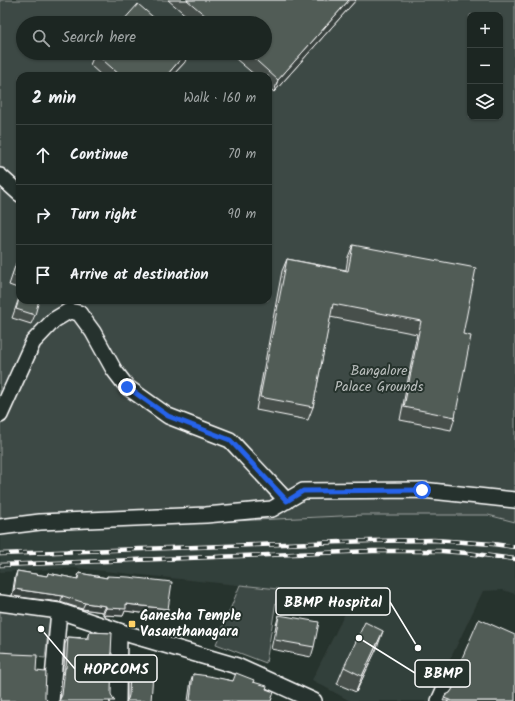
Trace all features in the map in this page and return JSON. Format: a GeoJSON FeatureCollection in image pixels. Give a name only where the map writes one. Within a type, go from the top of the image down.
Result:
{"type":"FeatureCollection","features":[{"type":"Feature","properties":{"kind":"street"},"geometry":{"type":"LineString","coordinates":[[0,176],[16,190]]}},
{"type":"Feature","properties":{"kind":"street"},"geometry":{"type":"LineString","coordinates":[[0,415],[33,342],[54,320],[80,306],[114,370],[127,387],[168,416],[230,440],[287,501]]}},
{"type":"Feature","properties":{"kind":"street"},"geometry":{"type":"LineString","coordinates":[[0,527],[40,522],[206,515],[272,509],[303,491],[422,490],[515,500]]}},
{"type":"Feature","properties":{"kind":"street"},"geometry":{"type":"LineString","coordinates":[[0,603],[59,611],[119,631],[237,666],[314,701]]}},
{"type":"Feature","properties":{"kind":"street"},"geometry":{"type":"LineString","coordinates":[[51,701],[59,611]]}},
{"type":"Feature","properties":{"kind":"street"},"geometry":{"type":"LineString","coordinates":[[118,701],[119,631]]}},
{"type":"Feature","properties":{"kind":"street"},"geometry":{"type":"LineString","coordinates":[[439,701],[443,692],[448,687]]}},
{"type":"Feature","properties":{"kind":"shaded area"},"geometry":{"type":"Polygon","coordinates":[[[362,515],[489,515],[515,522],[515,594],[503,590],[483,591],[430,701],[350,701],[312,680],[353,597],[75,568],[0,572],[0,532],[362,515]]]}},
{"type":"Feature","properties":{"kind":"green space","name":"Bangalore Palace Grounds"},"geometry":{"type":"Polygon","coordinates":[[[0,0],[515,0],[515,522],[488,515],[362,515],[0,532],[0,0]]]}},
{"type":"Feature","properties":{"kind":"green space"},"geometry":{"type":"Polygon","coordinates":[[[240,585],[278,589],[266,663],[216,644],[240,585]]]}},
{"type":"Feature","properties":{"kind":"green space"},"geometry":{"type":"Polygon","coordinates":[[[0,611],[50,616],[45,658],[0,653],[0,611]]]}},
{"type":"Feature","properties":{"kind":"building"},"geometry":{"type":"Polygon","coordinates":[[[187,0],[349,0],[278,80],[272,75],[272,72],[269,72],[256,60],[272,60],[272,16],[206,16],[187,0]]]}},
{"type":"Feature","properties":{"kind":"building"},"geometry":{"type":"Polygon","coordinates":[[[138,4],[152,16],[127,16],[138,4]]]}},
{"type":"Feature","properties":{"kind":"building"},"geometry":{"type":"Polygon","coordinates":[[[103,60],[180,60],[169,72],[116,72],[103,60]]]}},
{"type":"Feature","properties":{"kind":"building"},"geometry":{"type":"Polygon","coordinates":[[[353,245],[476,268],[463,334],[471,336],[455,417],[404,407],[421,321],[333,304],[313,407],[260,397],[287,259],[348,271],[353,245]]]}},
{"type":"Feature","properties":{"kind":"building"},"geometry":{"type":"Polygon","coordinates":[[[16,264],[16,276],[12,275],[16,264]]]}},
{"type":"Feature","properties":{"kind":"building"},"geometry":{"type":"Polygon","coordinates":[[[18,304],[38,304],[35,315],[16,309],[18,304]]]}},
{"type":"Feature","properties":{"kind":"building"},"geometry":{"type":"Polygon","coordinates":[[[17,571],[47,576],[48,573],[78,579],[79,573],[107,578],[107,576],[128,577],[172,582],[168,609],[126,604],[126,609],[106,608],[106,606],[85,603],[63,596],[14,589],[17,571]]]}},
{"type":"Feature","properties":{"kind":"building"},"geometry":{"type":"Polygon","coordinates":[[[279,615],[319,622],[314,647],[275,640],[279,615]]]}},
{"type":"Feature","properties":{"kind":"building"},"geometry":{"type":"Polygon","coordinates":[[[479,619],[515,635],[515,701],[452,701],[444,698],[450,693],[462,675],[462,670],[459,665],[479,619]]]}},
{"type":"Feature","properties":{"kind":"building"},"geometry":{"type":"Polygon","coordinates":[[[365,622],[383,631],[362,676],[344,667],[365,622]]]}},
{"type":"Feature","properties":{"kind":"building"},"geometry":{"type":"Polygon","coordinates":[[[89,632],[112,633],[111,694],[115,701],[59,701],[62,695],[66,668],[68,637],[89,639],[89,632]]]}},
{"type":"Feature","properties":{"kind":"building"},"geometry":{"type":"Polygon","coordinates":[[[0,652],[37,655],[36,671],[46,672],[45,698],[48,701],[0,701],[0,652]]]}},
{"type":"Feature","properties":{"kind":"building"},"geometry":{"type":"Polygon","coordinates":[[[130,673],[153,674],[151,701],[126,701],[129,695],[130,673]]]}},
{"type":"Feature","properties":{"kind":"building"},"geometry":{"type":"Polygon","coordinates":[[[236,673],[254,680],[253,682],[267,686],[266,689],[274,692],[271,701],[190,701],[193,674],[233,681],[236,673]]]}},
{"type":"Feature","properties":{"kind":"railway"},"geometry":{"type":"LineString","coordinates":[[0,554],[434,540],[515,547]]}},
{"type":"Feature","properties":{"kind":"railway"},"geometry":{"type":"LineString","coordinates":[[0,565],[373,551],[442,551],[515,559]]}},
{"type":"Feature","properties":{"kind":"place","name":"Ganesha Temple Vasanthanagara"},"geometry":{"type":"Point","coordinates":[132,624]}},
{"type":"Feature","properties":{"kind":"place","name":"HOPCOMS"},"geometry":{"type":"Point","coordinates":[41,629]}},
{"type":"Feature","properties":{"kind":"place","name":"BBMP"},"geometry":{"type":"Point","coordinates":[359,638]}},
{"type":"Feature","properties":{"kind":"place","name":"BBMP Hospital"},"geometry":{"type":"Point","coordinates":[418,648]}},
{"type":"Feature","properties":{"kind":"route"},"geometry":{"type":"LineString","coordinates":[[127,387],[168,416],[230,440],[287,501],[303,491],[422,490]]}}]}
